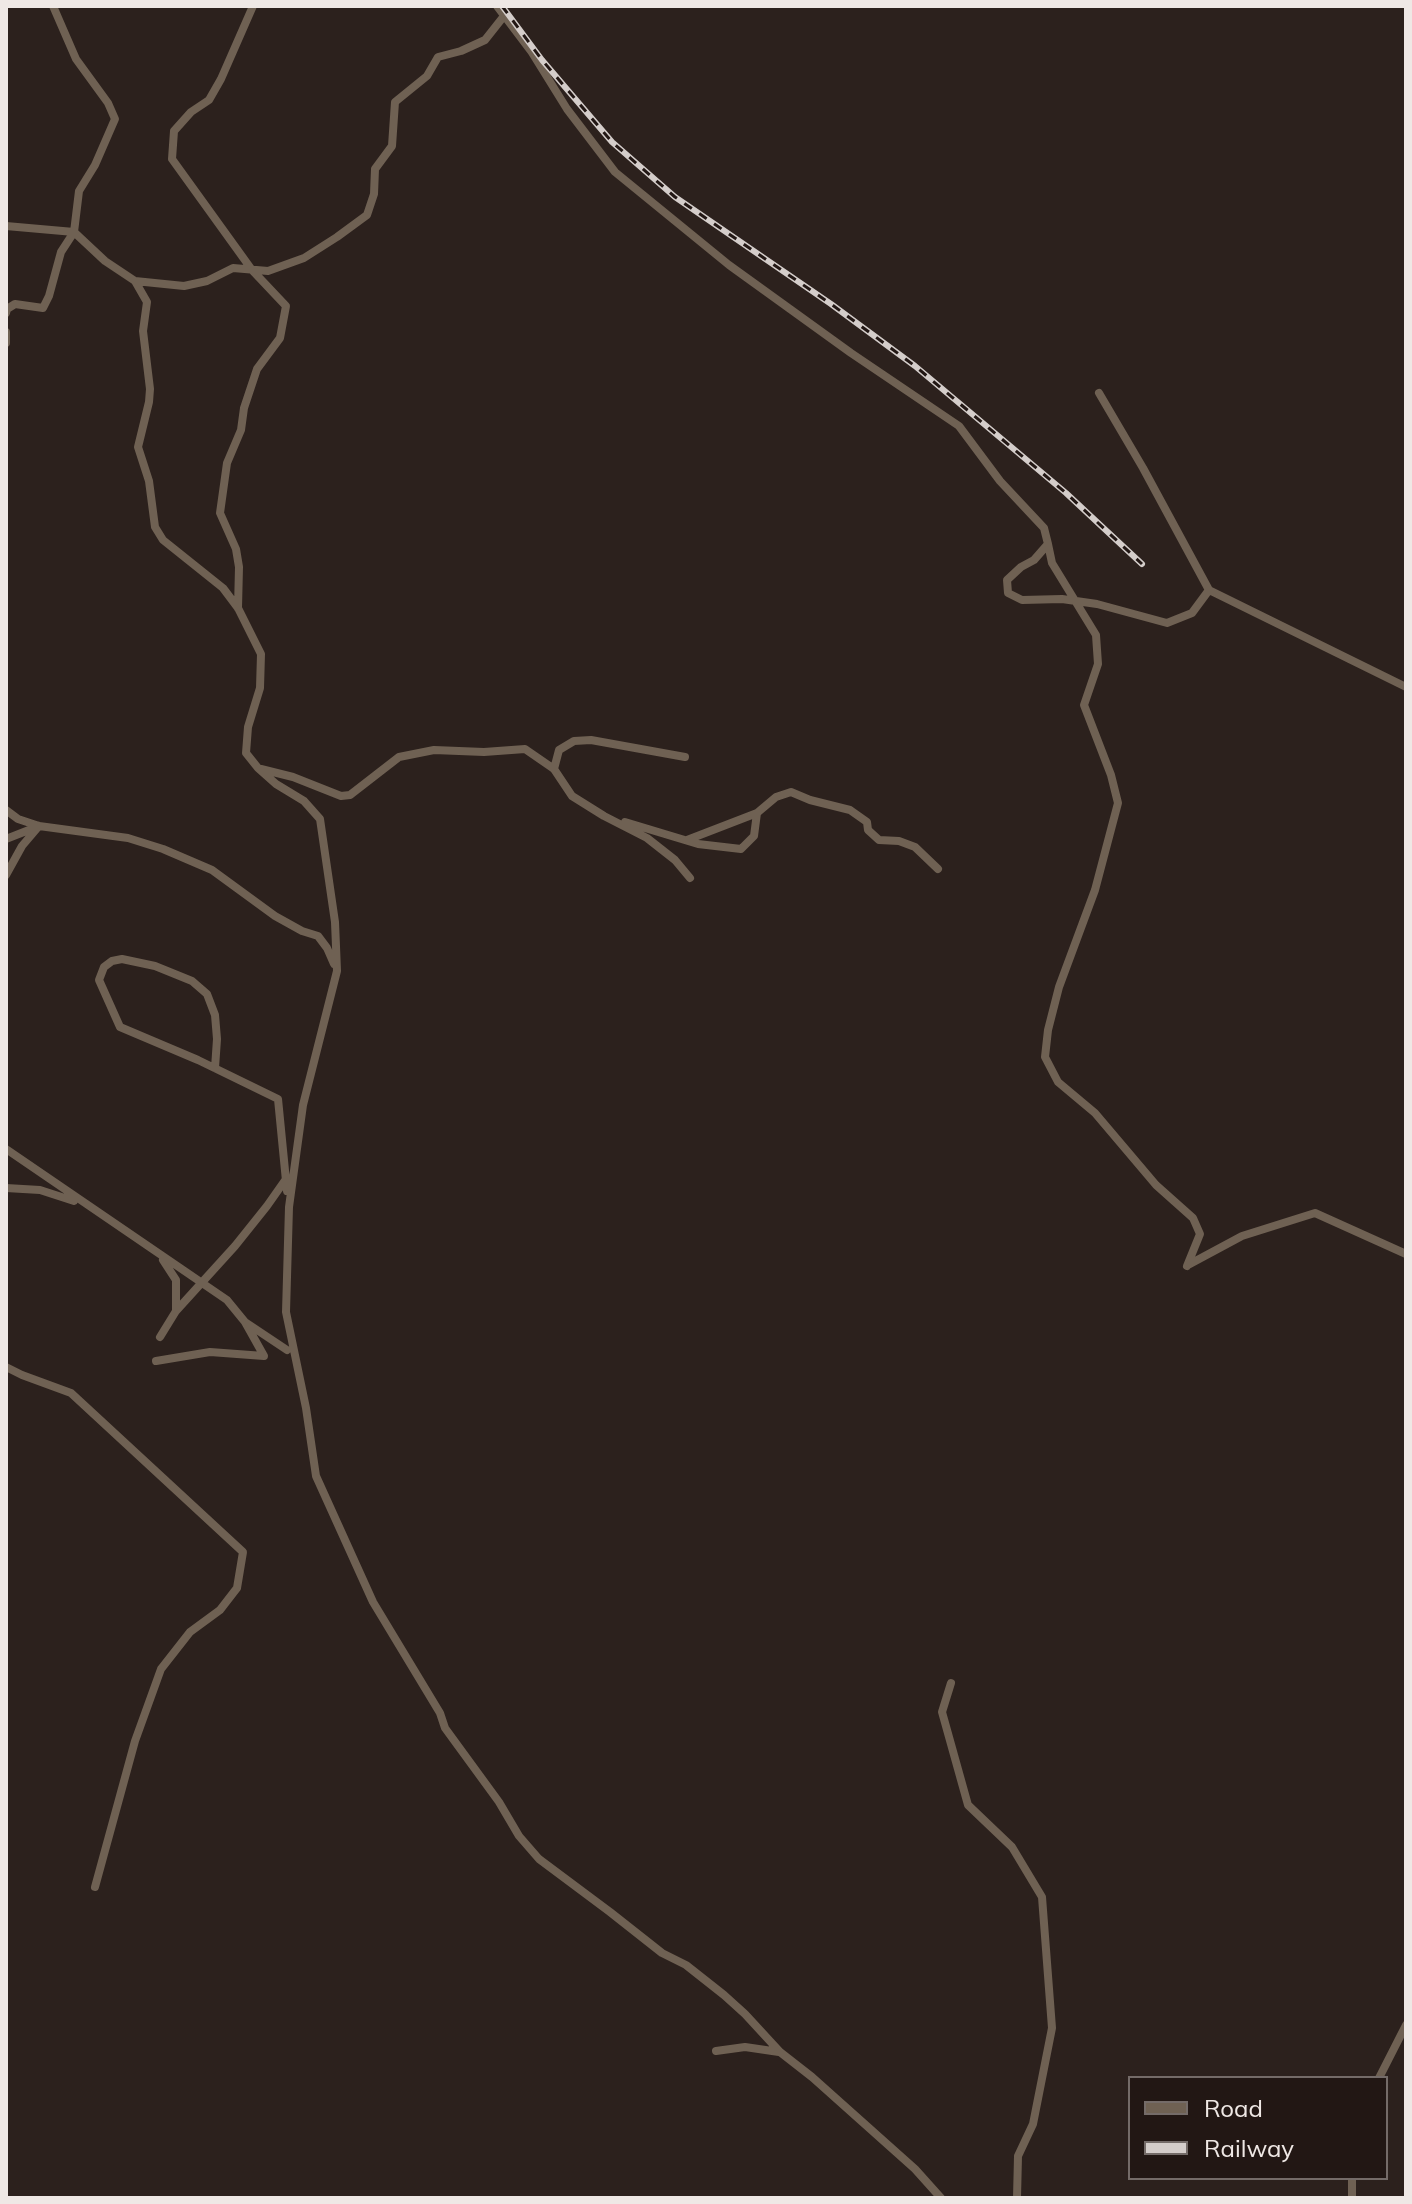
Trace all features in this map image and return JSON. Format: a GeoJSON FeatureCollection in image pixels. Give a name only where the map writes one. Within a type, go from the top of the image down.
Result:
{"type":"FeatureCollection","features":[{"type":"Feature","properties":{"kind":"street"},"geometry":{"type":"LineString","coordinates":[[6,313],[15,304],[43,308],[61,252],[74,232],[79,191],[95,165],[115,119],[108,103],[76,59],[53,6]]}},
{"type":"Feature","properties":{"kind":"street"},"geometry":{"type":"LineString","coordinates":[[238,608],[236,549],[220,513],[227,463],[241,430],[244,408],[257,369],[280,338],[286,306],[252,270],[172,159],[174,131],[191,112],[209,100],[253,6]]}},
{"type":"Feature","properties":{"kind":"street"},"geometry":{"type":"LineString","coordinates":[[497,6],[531,51],[567,109],[615,172],[729,265],[959,426],[1000,481],[1044,528],[1052,563],[1096,635],[1098,664],[1084,705],[1111,775],[1118,803],[1095,890],[1059,987],[1045,1057],[1058,1082],[1095,1113],[1156,1185],[1193,1218],[1200,1234],[1187,1266],[1242,1236],[1315,1213],[1406,1254]]}},
{"type":"Feature","properties":{"kind":"street"},"geometry":{"type":"LineString","coordinates":[[135,281],[184,286],[207,281],[233,268],[268,271],[304,258],[337,237],[367,215],[374,194],[375,169],[392,146],[395,102],[427,76],[438,57],[485,40],[504,16]]}},
{"type":"Feature","properties":{"kind":"street"},"geometry":{"type":"LineString","coordinates":[[6,226],[74,232],[105,261],[135,281],[147,302],[143,331],[150,389],[138,447],[149,481],[155,527],[163,540],[223,588],[238,608],[261,654],[260,688],[248,727],[246,753],[258,768],[276,784],[304,801],[320,819],[335,922],[337,971],[303,1105],[289,1207],[286,1312],[316,1476],[349,1553],[373,1602],[440,1713],[445,1728],[499,1802],[519,1836],[539,1859],[662,1953],[686,1965],[724,1995],[780,2052],[915,2169],[941,2198]]}},
{"type":"Feature","properties":{"kind":"street"},"geometry":{"type":"LineString","coordinates":[[6,332],[6,343]]}},
{"type":"Feature","properties":{"kind":"street"},"geometry":{"type":"LineString","coordinates":[[1099,393],[1209,590],[1406,687]]}},
{"type":"Feature","properties":{"kind":"street"},"geometry":{"type":"LineString","coordinates":[[1048,544],[1034,560],[1007,580],[1008,593],[1022,600],[1073,599],[1167,623],[1192,613],[1209,590]]}},
{"type":"Feature","properties":{"kind":"street"},"geometry":{"type":"LineString","coordinates":[[554,769],[559,750],[574,741],[591,740],[685,757]]}},
{"type":"Feature","properties":{"kind":"street"},"geometry":{"type":"LineString","coordinates":[[258,768],[293,777],[341,796],[350,795],[399,757],[434,750],[484,752],[525,749],[554,769],[572,796],[647,838],[675,860],[690,878]]}},
{"type":"Feature","properties":{"kind":"street"},"geometry":{"type":"LineString","coordinates":[[685,840],[757,813],[776,797],[791,792],[850,810],[867,822],[868,830],[879,840],[899,841],[915,847],[938,869]]}},
{"type":"Feature","properties":{"kind":"street"},"geometry":{"type":"LineString","coordinates":[[6,810],[18,819],[39,826],[128,838],[212,870],[275,916],[318,936],[337,971]]}},
{"type":"Feature","properties":{"kind":"street"},"geometry":{"type":"LineString","coordinates":[[601,814],[685,840],[741,849],[754,836],[757,813]]}},
{"type":"Feature","properties":{"kind":"street"},"geometry":{"type":"LineString","coordinates":[[6,839],[39,826]]}},
{"type":"Feature","properties":{"kind":"street"},"geometry":{"type":"LineString","coordinates":[[6,875],[22,846],[39,826]]}},
{"type":"Feature","properties":{"kind":"street"},"geometry":{"type":"LineString","coordinates":[[215,1068],[215,1015],[207,994],[192,981],[155,966],[122,959],[104,967],[99,980],[120,1027],[278,1099],[289,1207]]}},
{"type":"Feature","properties":{"kind":"street"},"geometry":{"type":"LineString","coordinates":[[6,1149],[227,1300],[245,1322],[264,1356],[210,1352],[156,1361]]}},
{"type":"Feature","properties":{"kind":"street"},"geometry":{"type":"LineString","coordinates":[[160,1337],[176,1311],[267,1206],[286,1178]]}},
{"type":"Feature","properties":{"kind":"street"},"geometry":{"type":"LineString","coordinates":[[6,1188],[40,1190],[86,1206]]}},
{"type":"Feature","properties":{"kind":"street"},"geometry":{"type":"LineString","coordinates":[[159,1253],[176,1280],[176,1311]]}},
{"type":"Feature","properties":{"kind":"street"},"geometry":{"type":"LineString","coordinates":[[245,1322],[287,1350]]}},
{"type":"Feature","properties":{"kind":"street"},"geometry":{"type":"LineString","coordinates":[[6,1367],[71,1393],[243,1552],[237,1588],[220,1610],[190,1632],[161,1669],[135,1741],[95,1887]]}},
{"type":"Feature","properties":{"kind":"street"},"geometry":{"type":"LineString","coordinates":[[951,1683],[942,1712],[968,1805],[1012,1847],[1042,1897],[1052,2028],[1033,2124],[1018,2156],[1017,2198]]}},
{"type":"Feature","properties":{"kind":"street"},"geometry":{"type":"LineString","coordinates":[[1380,2076],[1406,2025]]}},
{"type":"Feature","properties":{"kind":"street"},"geometry":{"type":"LineString","coordinates":[[716,2051],[745,2047],[780,2052]]}},
{"type":"Feature","properties":{"kind":"railway"},"geometry":{"type":"LineString","coordinates":[[502,6],[542,60],[612,142],[675,197],[915,366],[1066,493],[1142,564]]}}]}
